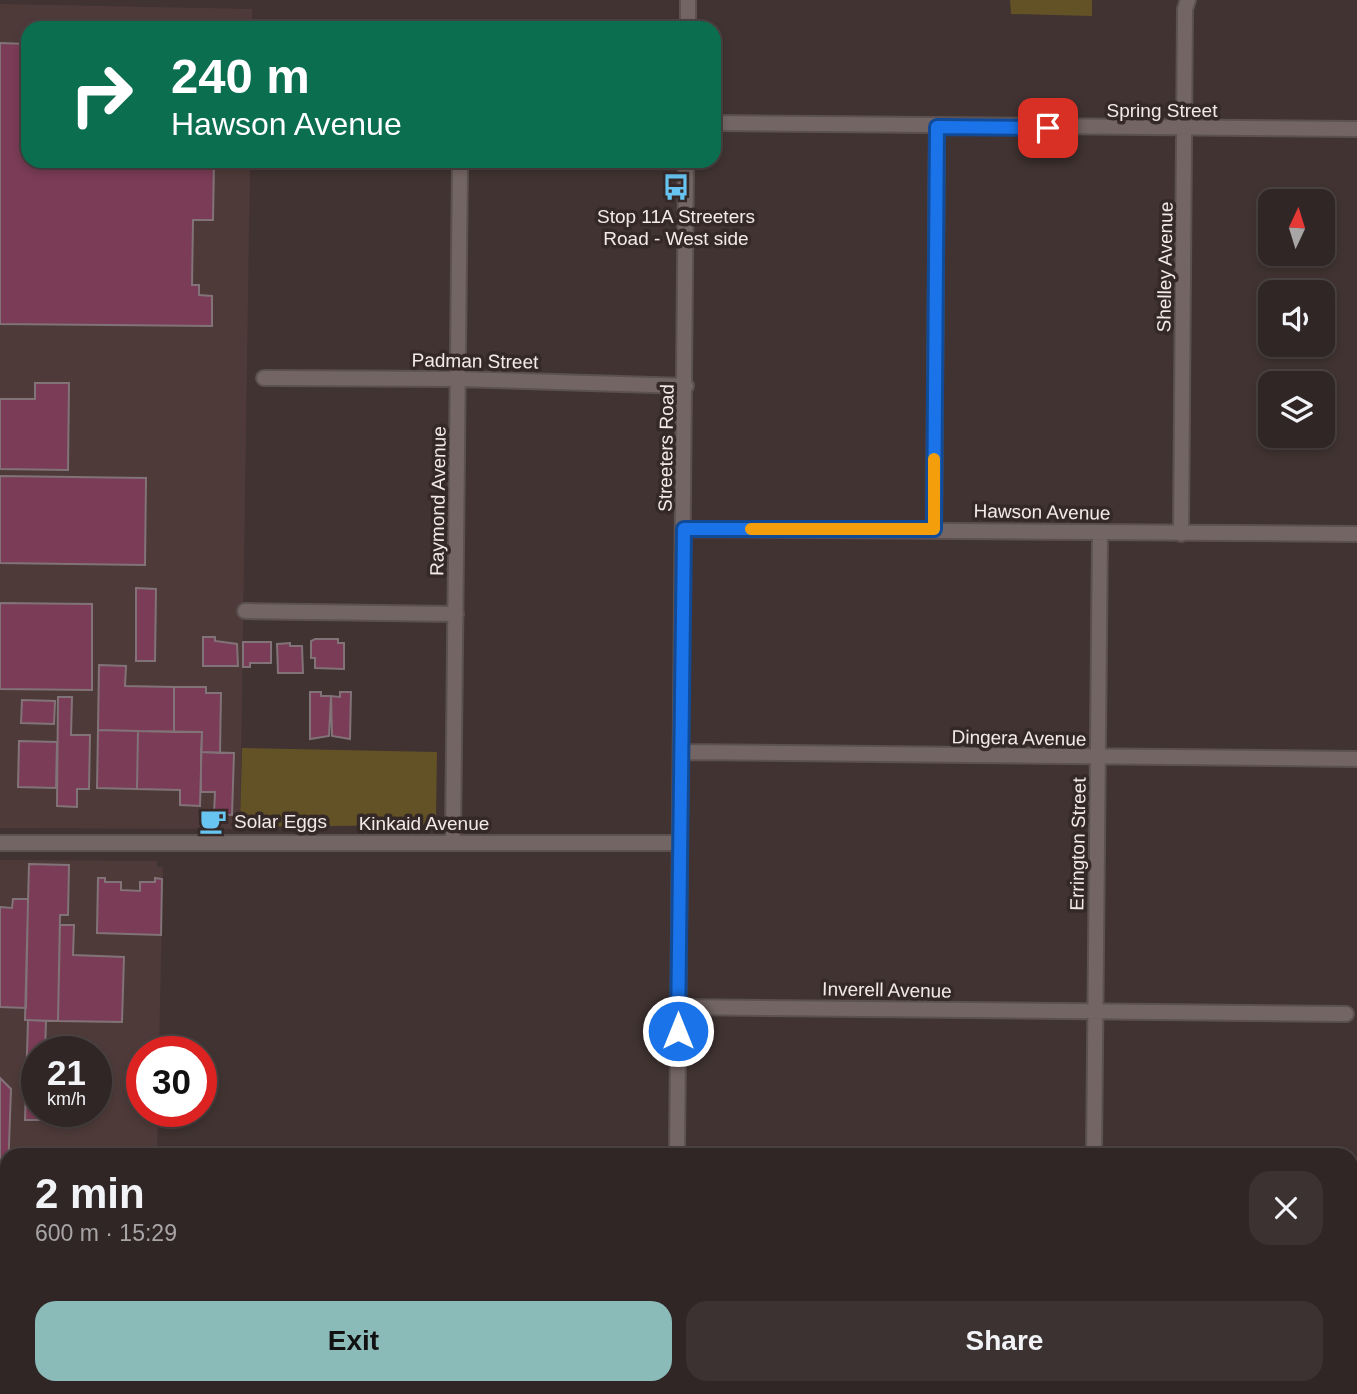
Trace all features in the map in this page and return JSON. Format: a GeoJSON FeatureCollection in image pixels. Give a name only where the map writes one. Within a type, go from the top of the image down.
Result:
{"type":"FeatureCollection","features":[{"type":"Feature","properties":{"kind":"street"},"geometry":{"type":"LineString","coordinates":[[688,0],[688,21]]}},
{"type":"Feature","properties":{"kind":"street","name":"Shelley Avenue"},"geometry":{"type":"LineString","coordinates":[[1181,534],[1185,9],[1188,0]]}},
{"type":"Feature","properties":{"kind":"street","name":"Spring Street"},"geometry":{"type":"LineString","coordinates":[[721,123],[1186,130],[1357,129]]}},
{"type":"Feature","properties":{"kind":"street"},"geometry":{"type":"LineString","coordinates":[[934,529],[937,127]]}},
{"type":"Feature","properties":{"kind":"street","name":"Raymond Avenue"},"geometry":{"type":"LineString","coordinates":[[453,842],[460,168]]}},
{"type":"Feature","properties":{"kind":"street","name":"Streeters Road"},"geometry":{"type":"LineString","coordinates":[[677,1148],[686,168]]}},
{"type":"Feature","properties":{"kind":"street","name":"Padman Street"},"geometry":{"type":"LineString","coordinates":[[264,378],[458,379],[686,386]]}},
{"type":"Feature","properties":{"kind":"street","name":"Hawson Avenue"},"geometry":{"type":"LineString","coordinates":[[684,529],[1357,534]]}},
{"type":"Feature","properties":{"kind":"street","name":"Errington Street"},"geometry":{"type":"LineString","coordinates":[[1094,1148],[1100,533]]}},
{"type":"Feature","properties":{"kind":"street"},"geometry":{"type":"LineString","coordinates":[[245,611],[456,614]]}},
{"type":"Feature","properties":{"kind":"street","name":"Dingera Avenue"},"geometry":{"type":"LineString","coordinates":[[681,752],[1357,759]]}},
{"type":"Feature","properties":{"kind":"street","name":"Kinkaid Avenue"},"geometry":{"type":"LineString","coordinates":[[0,843],[679,843]]}},
{"type":"Feature","properties":{"kind":"street","name":"Inverell Avenue"},"geometry":{"type":"LineString","coordinates":[[678,1007],[1346,1014]]}},
{"type":"Feature","properties":{"kind":"shaded area"},"geometry":{"type":"Polygon","coordinates":[[[1010,0],[1092,0],[1092,16],[1011,14],[1010,0]]]}},
{"type":"Feature","properties":{"kind":"shaded area"},"geometry":{"type":"Polygon","coordinates":[[[0,4],[252,9],[252,21],[21,21],[21,168],[250,168],[240,829],[0,828],[0,4]]]}},
{"type":"Feature","properties":{"kind":"shaded area"},"geometry":{"type":"Polygon","coordinates":[[[242,748],[437,752],[436,818],[429,825],[240,827],[242,748]]]}},
{"type":"Feature","properties":{"kind":"shaded area"},"geometry":{"type":"Polygon","coordinates":[[[0,860],[157,861],[157,867],[163,867],[159,1036],[126,1036],[126,1127],[158,1127],[157,1148],[0,1148],[0,860]]]}},
{"type":"Feature","properties":{"kind":"building"},"geometry":{"type":"Polygon","coordinates":[[[0,43],[21,44],[21,168],[214,168],[213,220],[193,220],[192,285],[199,285],[199,295],[212,296],[212,326],[0,324],[0,43]]]}},
{"type":"Feature","properties":{"kind":"building"},"geometry":{"type":"Polygon","coordinates":[[[35,383],[69,383],[68,470],[0,469],[0,399],[35,399],[35,383]]]}},
{"type":"Feature","properties":{"kind":"building"},"geometry":{"type":"Polygon","coordinates":[[[0,476],[146,478],[145,565],[0,563],[0,476]]]}},
{"type":"Feature","properties":{"kind":"building"},"geometry":{"type":"Polygon","coordinates":[[[136,588],[156,589],[155,661],[136,661],[136,588]]]}},
{"type":"Feature","properties":{"kind":"building"},"geometry":{"type":"Polygon","coordinates":[[[0,603],[92,604],[92,690],[0,689],[0,603]]]}},
{"type":"Feature","properties":{"kind":"building"},"geometry":{"type":"Polygon","coordinates":[[[203,637],[215,637],[215,641],[237,644],[238,666],[203,666],[203,637]]]}},
{"type":"Feature","properties":{"kind":"building"},"geometry":{"type":"Polygon","coordinates":[[[338,639],[338,643],[344,643],[344,669],[315,668],[315,658],[311,658],[311,641],[338,639]]]}},
{"type":"Feature","properties":{"kind":"building"},"geometry":{"type":"Polygon","coordinates":[[[243,642],[271,642],[271,663],[250,663],[250,667],[243,667],[243,642]]]}},
{"type":"Feature","properties":{"kind":"building"},"geometry":{"type":"Polygon","coordinates":[[[290,643],[290,646],[302,646],[303,673],[278,673],[277,644],[290,643]]]}},
{"type":"Feature","properties":{"kind":"building"},"geometry":{"type":"Polygon","coordinates":[[[99,665],[126,666],[125,686],[174,687],[174,732],[98,730],[99,665]]]}},
{"type":"Feature","properties":{"kind":"building"},"geometry":{"type":"Polygon","coordinates":[[[174,687],[206,687],[206,693],[221,693],[220,753],[201,752],[202,732],[174,732],[174,687]]]}},
{"type":"Feature","properties":{"kind":"building"},"geometry":{"type":"Polygon","coordinates":[[[310,692],[331,696],[329,736],[310,739],[310,692]]]}},
{"type":"Feature","properties":{"kind":"building"},"geometry":{"type":"Polygon","coordinates":[[[340,692],[351,692],[350,739],[332,736],[331,696],[340,697],[340,692]]]}},
{"type":"Feature","properties":{"kind":"building"},"geometry":{"type":"Polygon","coordinates":[[[58,697],[72,697],[71,735],[90,735],[89,789],[77,789],[77,807],[57,806],[58,697]]]}},
{"type":"Feature","properties":{"kind":"building"},"geometry":{"type":"Polygon","coordinates":[[[22,700],[55,701],[54,724],[21,723],[22,700]]]}},
{"type":"Feature","properties":{"kind":"building"},"geometry":{"type":"Polygon","coordinates":[[[98,730],[138,731],[137,789],[97,788],[98,730]]]}},
{"type":"Feature","properties":{"kind":"building"},"geometry":{"type":"Polygon","coordinates":[[[138,731],[202,732],[200,806],[180,805],[180,790],[137,789],[138,731]]]}},
{"type":"Feature","properties":{"kind":"building"},"geometry":{"type":"Polygon","coordinates":[[[19,741],[57,742],[56,788],[18,787],[19,741]]]}},
{"type":"Feature","properties":{"kind":"building"},"geometry":{"type":"Polygon","coordinates":[[[201,752],[234,753],[232,815],[214,814],[215,792],[201,792],[201,752]]]}},
{"type":"Feature","properties":{"kind":"building"},"geometry":{"type":"Polygon","coordinates":[[[29,864],[69,865],[68,915],[60,915],[58,1021],[25,1020],[29,864]]]}},
{"type":"Feature","properties":{"kind":"building"},"geometry":{"type":"Polygon","coordinates":[[[98,878],[105,878],[105,882],[121,882],[121,890],[140,891],[140,882],[162,879],[161,935],[97,933],[98,878]]]}},
{"type":"Feature","properties":{"kind":"building"},"geometry":{"type":"Polygon","coordinates":[[[13,899],[28,899],[26,1008],[0,1007],[0,907],[12,908],[13,899]]]}},
{"type":"Feature","properties":{"kind":"building"},"geometry":{"type":"Polygon","coordinates":[[[60,925],[74,925],[73,955],[124,957],[122,1022],[58,1021],[60,925]]]}},
{"type":"Feature","properties":{"kind":"building"},"geometry":{"type":"Polygon","coordinates":[[[28,1020],[46,1021],[46,1036],[28,1036],[28,1020]]]}},
{"type":"Feature","properties":{"kind":"building"},"geometry":{"type":"Polygon","coordinates":[[[0,1078],[11,1089],[9,1148],[0,1148],[0,1078]]]}},
{"type":"Feature","properties":{"kind":"slow traffic"},"geometry":{"type":"LineString","coordinates":[[751,529],[934,529],[934,459]]}},
{"type":"Feature","properties":{"kind":"place","name":"Stop 11A Streeters Road - West side"},"geometry":{"type":"Point","coordinates":[676,187]}},
{"type":"Feature","properties":{"kind":"place","name":"Solar Eggs"},"geometry":{"type":"Point","coordinates":[213,821]}},
{"type":"Feature","properties":{"kind":"route"},"geometry":{"type":"LineString","coordinates":[[678,1031],[684,529],[934,529],[937,127],[1048,128]]}}]}
